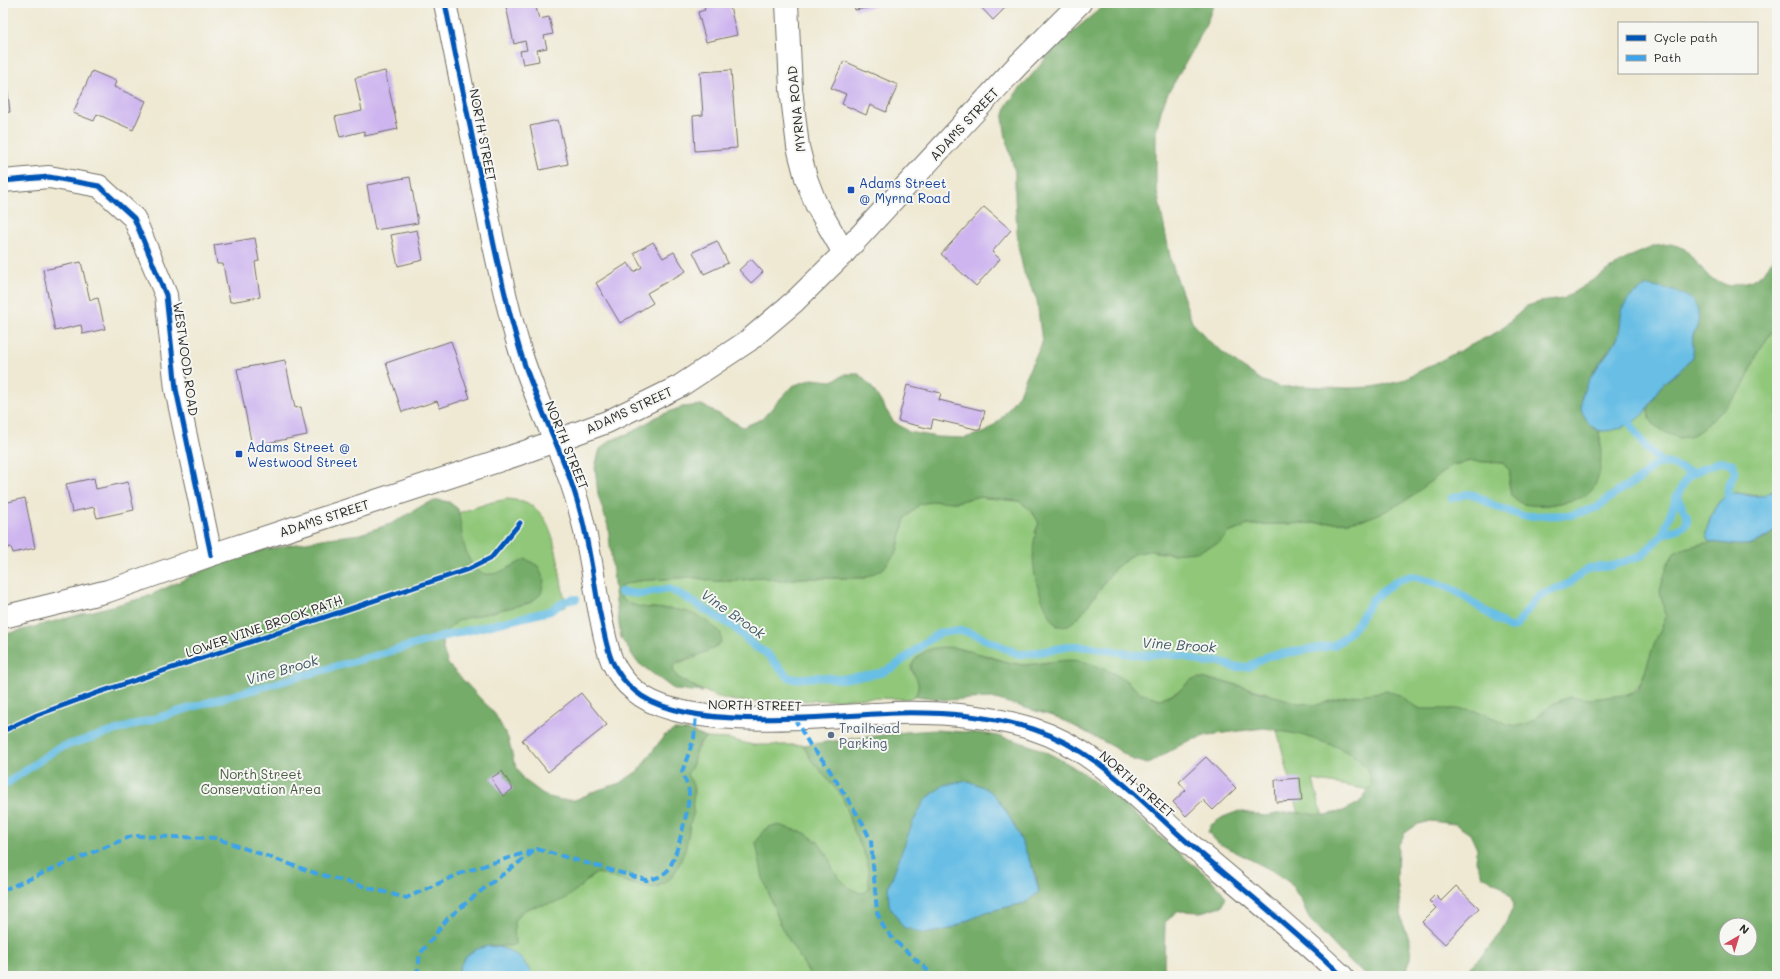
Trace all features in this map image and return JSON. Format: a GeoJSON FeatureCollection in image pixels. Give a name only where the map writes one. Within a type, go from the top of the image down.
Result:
{"type":"FeatureCollection","features":[{"type":"Feature","properties":{"kind":"street","name":"NORTH STREET"},"geometry":{"type":"LineString","coordinates":[[445,3],[493,239],[512,324],[528,377],[572,482],[581,513],[608,652],[621,676],[640,695],[649,701],[670,709],[709,716],[778,718],[898,713],[930,714],[1000,721],[1049,735],[1076,748],[1108,770],[1184,839],[1266,907],[1342,976]]}},
{"type":"Feature","properties":{"kind":"street","name":"MYRNA ROAD"},"geometry":{"type":"LineString","coordinates":[[788,3],[791,89],[798,147],[806,178],[816,204],[844,253]]}},
{"type":"Feature","properties":{"kind":"street","name":"ADAMS STREET"},"geometry":{"type":"LineString","coordinates":[[3,617],[108,590],[556,441],[614,419],[696,376],[764,328],[795,301],[844,253],[1016,67],[1080,3]]}},
{"type":"Feature","properties":{"kind":"street","name":"WESTWOOD ROAD"},"geometry":{"type":"LineString","coordinates":[[3,181],[48,177],[99,186],[134,218],[166,295],[176,389],[211,555]]}},
{"type":"Feature","properties":{"kind":"green space"},"geometry":{"type":"Polygon","coordinates":[[[1107,3],[1214,3],[1196,45],[1167,95],[1161,111],[1156,131],[1156,186],[1171,261],[1192,322],[1210,342],[1239,365],[1263,381],[1281,387],[1302,386],[1348,388],[1372,387],[1398,382],[1499,331],[1527,306],[1540,302],[1563,299],[1629,257],[1655,246],[1671,244],[1684,248],[1710,278],[1729,286],[1750,281],[1765,272],[1777,250],[1777,324],[1758,352],[1746,381],[1736,397],[1702,429],[1690,437],[1679,438],[1666,433],[1654,425],[1649,417],[1648,409],[1657,391],[1691,358],[1693,335],[1697,327],[1660,288],[1648,286],[1630,297],[1624,307],[1621,316],[1621,328],[1617,339],[1594,371],[1581,398],[1592,427],[1599,431],[1601,451],[1600,471],[1595,486],[1587,495],[1581,498],[1554,504],[1527,505],[1518,502],[1511,496],[1509,483],[1510,471],[1503,463],[1471,461],[1452,465],[1408,499],[1384,512],[1366,519],[1348,522],[1248,525],[1229,533],[1219,543],[1196,552],[1172,554],[1149,551],[1133,554],[1114,569],[1081,615],[1069,625],[1057,626],[1044,603],[1039,590],[1033,563],[1033,549],[1039,523],[1031,510],[1019,501],[976,497],[956,502],[936,501],[920,504],[905,518],[897,551],[883,569],[864,578],[801,578],[780,581],[762,577],[736,581],[713,581],[691,577],[637,581],[621,585],[621,599],[630,604],[647,608],[681,610],[699,617],[721,633],[721,642],[710,650],[674,664],[673,670],[677,677],[703,692],[675,690],[637,662],[621,638],[608,526],[598,495],[595,467],[600,449],[609,441],[632,432],[658,416],[682,407],[702,405],[743,427],[762,419],[792,386],[812,379],[832,381],[846,374],[859,374],[871,386],[893,421],[909,432],[937,437],[964,438],[986,432],[1001,419],[1019,394],[1031,365],[1042,344],[1037,300],[1024,273],[1018,246],[1015,172],[1006,138],[1003,118],[1007,104],[1047,57],[1077,28],[1107,3]]]}},
{"type":"Feature","properties":{"kind":"green space"},"geometry":{"type":"Polygon","coordinates":[[[1777,324],[1777,488],[1766,495],[1759,496],[1736,493],[1719,502],[1711,515],[1706,534],[1761,541],[1777,529],[1644,674],[1637,688],[1624,695],[1543,820],[1313,780],[1365,973],[1333,944],[1267,693],[1226,682],[1191,680],[1179,691],[1160,699],[1139,692],[1125,680],[1057,661],[1026,665],[1005,662],[956,648],[931,650],[920,655],[914,661],[911,667],[918,680],[919,689],[915,696],[908,699],[868,698],[748,702],[731,700],[715,696],[677,677],[673,670],[674,664],[697,657],[656,608],[639,608],[621,599],[621,585],[637,581],[691,577],[713,581],[736,581],[762,577],[780,581],[801,578],[864,578],[897,552],[905,518],[920,504],[936,501],[956,502],[976,497],[1019,501],[1031,510],[1039,523],[1035,532],[1081,615],[1114,569],[1133,554],[1149,551],[1172,554],[1219,543],[1229,533],[1248,525],[1348,522],[1430,481],[1452,465],[1471,461],[1503,463],[1510,471],[1509,483],[1511,495],[1524,503],[1536,505],[1562,503],[1601,446],[1599,431],[1605,431],[1625,424],[1638,418],[1648,409],[1649,417],[1702,429],[1746,381],[1758,352],[1777,324]]]}},
{"type":"Feature","properties":{"kind":"green space","name":"North Street Conservation Area"},"geometry":{"type":"Polygon","coordinates":[[[508,499],[521,501],[531,506],[545,519],[553,538],[566,607],[420,644],[483,831],[584,821],[696,751],[703,739],[729,739],[753,745],[803,745],[810,757],[1150,976],[3,976],[3,660],[58,644],[492,502],[508,499]]]}},
{"type":"Feature","properties":{"kind":"green space","name":"North Street Conservation Area"},"geometry":{"type":"Polygon","coordinates":[[[438,500],[449,502],[458,509],[466,550],[475,568],[482,573],[492,574],[526,559],[538,566],[544,580],[541,594],[530,603],[459,620],[444,633],[443,649],[448,664],[495,714],[508,738],[514,762],[523,779],[546,796],[561,800],[575,800],[598,790],[620,783],[638,771],[664,736],[674,730],[690,731],[707,738],[698,746],[692,766],[687,775],[694,790],[694,813],[686,846],[679,865],[671,878],[662,885],[652,887],[628,883],[597,873],[575,892],[560,901],[535,906],[524,911],[514,921],[515,944],[510,946],[490,946],[459,968],[458,976],[3,976],[3,635],[146,597],[220,563],[263,550],[328,538],[360,534],[393,523],[425,504],[438,500]]]}},
{"type":"Feature","properties":{"kind":"green space"},"geometry":{"type":"Polygon","coordinates":[[[1777,529],[1777,976],[1461,976],[1498,936],[1514,905],[1509,894],[1502,887],[1482,876],[1476,861],[1477,849],[1470,834],[1455,824],[1430,821],[1418,824],[1405,833],[1398,846],[1397,879],[1402,921],[1411,944],[1410,959],[1406,970],[1401,976],[1367,976],[1353,965],[1310,920],[1301,900],[1290,883],[1271,870],[1218,843],[1208,832],[1211,825],[1223,817],[1239,811],[1264,816],[1291,812],[1326,815],[1343,811],[1359,803],[1372,785],[1366,767],[1353,755],[1335,746],[1301,735],[1264,728],[1208,735],[1186,742],[1147,764],[1133,760],[1114,747],[1059,718],[992,698],[947,700],[915,696],[918,690],[918,684],[913,672],[912,664],[926,651],[939,647],[969,651],[1014,664],[1027,665],[1066,660],[1081,661],[1110,672],[1124,679],[1140,692],[1160,699],[1179,691],[1191,680],[1199,678],[1226,682],[1299,703],[1317,705],[1340,698],[1386,691],[1400,695],[1421,709],[1467,709],[1480,712],[1507,724],[1517,726],[1526,724],[1535,719],[1554,703],[1569,697],[1592,699],[1630,694],[1637,690],[1642,681],[1654,644],[1666,617],[1660,591],[1667,565],[1674,553],[1685,548],[1710,542],[1749,545],[1766,538],[1777,529]]]}},
{"type":"Feature","properties":{"kind":"green space"},"geometry":{"type":"Polygon","coordinates":[[[936,730],[994,735],[1026,744],[1071,766],[1112,794],[1168,844],[1206,875],[1226,897],[1222,906],[1201,912],[1179,911],[1165,922],[1164,966],[1167,976],[811,976],[782,929],[763,878],[756,843],[762,832],[771,826],[778,825],[805,833],[818,842],[828,856],[833,870],[840,879],[851,889],[861,893],[866,892],[869,887],[869,876],[866,858],[850,822],[847,809],[841,795],[811,760],[803,745],[906,732],[936,730]],[[1005,808],[900,857],[888,888],[950,929],[986,912],[1025,903],[1039,892],[1036,874],[1005,808]]]}},
{"type":"Feature","properties":{"kind":"water"},"geometry":{"type":"Polygon","coordinates":[[[1648,286],[1682,294],[1695,303],[1698,311],[1698,321],[1693,335],[1692,355],[1685,366],[1662,385],[1648,408],[1640,417],[1629,424],[1610,431],[1599,430],[1594,428],[1587,421],[1582,411],[1581,401],[1584,390],[1617,339],[1620,331],[1621,316],[1624,305],[1630,297],[1648,286]]]}},
{"type":"Feature","properties":{"kind":"water"},"geometry":{"type":"Polygon","coordinates":[[[1777,488],[1777,529],[1768,536],[1760,541],[1745,545],[1710,542],[1708,540],[1706,531],[1712,513],[1722,499],[1736,493],[1760,496],[1777,488]]]}},
{"type":"Feature","properties":{"kind":"water"},"geometry":{"type":"Polygon","coordinates":[[[968,781],[990,791],[1007,812],[1027,854],[1039,892],[1025,903],[986,912],[950,929],[925,934],[903,927],[889,905],[888,888],[913,822],[925,800],[944,785],[968,781]]]}},
{"type":"Feature","properties":{"kind":"water"},"geometry":{"type":"Polygon","coordinates":[[[490,946],[510,951],[516,955],[525,964],[533,976],[458,976],[461,964],[468,955],[478,949],[490,946]]]}},
{"type":"Feature","properties":{"kind":"building"},"geometry":{"type":"Polygon","coordinates":[[[521,3],[535,3],[539,19],[549,17],[553,34],[544,36],[547,48],[537,50],[539,61],[523,64],[520,51],[527,50],[525,41],[514,44],[506,6],[521,3]]]}},
{"type":"Feature","properties":{"kind":"building"},"geometry":{"type":"Polygon","coordinates":[[[703,3],[729,3],[737,35],[706,42],[698,12],[705,10],[703,3]]]}},
{"type":"Feature","properties":{"kind":"building"},"geometry":{"type":"Polygon","coordinates":[[[854,3],[893,3],[893,4],[855,10],[854,3]]]}},
{"type":"Feature","properties":{"kind":"building"},"geometry":{"type":"Polygon","coordinates":[[[977,3],[1010,3],[993,20],[977,3]]]}},
{"type":"Feature","properties":{"kind":"building"},"geometry":{"type":"Polygon","coordinates":[[[844,61],[898,85],[886,112],[870,105],[866,115],[842,104],[846,94],[831,88],[844,61]]]}},
{"type":"Feature","properties":{"kind":"building"},"geometry":{"type":"Polygon","coordinates":[[[3,68],[5,68],[10,112],[3,113],[3,68]]]}},
{"type":"Feature","properties":{"kind":"building"},"geometry":{"type":"Polygon","coordinates":[[[731,70],[737,148],[695,151],[693,116],[703,115],[700,72],[731,70]]]}},
{"type":"Feature","properties":{"kind":"building"},"geometry":{"type":"Polygon","coordinates":[[[92,71],[116,81],[114,87],[146,101],[133,130],[97,114],[94,121],[73,113],[92,71]]]}},
{"type":"Feature","properties":{"kind":"building"},"geometry":{"type":"Polygon","coordinates":[[[385,71],[398,129],[365,136],[364,131],[340,137],[335,117],[362,111],[355,78],[385,71]]]}},
{"type":"Feature","properties":{"kind":"building"},"geometry":{"type":"Polygon","coordinates":[[[558,120],[568,164],[540,170],[530,126],[558,120]]]}},
{"type":"Feature","properties":{"kind":"building"},"geometry":{"type":"Polygon","coordinates":[[[410,177],[418,223],[375,230],[367,185],[410,177]]]}},
{"type":"Feature","properties":{"kind":"building"},"geometry":{"type":"Polygon","coordinates":[[[984,207],[1011,230],[992,252],[1000,259],[976,286],[941,254],[984,207]]]}},
{"type":"Feature","properties":{"kind":"building"},"geometry":{"type":"Polygon","coordinates":[[[417,230],[423,260],[398,266],[391,235],[417,230]]]}},
{"type":"Feature","properties":{"kind":"building"},"geometry":{"type":"Polygon","coordinates":[[[255,238],[259,261],[255,262],[260,297],[230,302],[223,264],[217,264],[214,245],[255,238]]]}},
{"type":"Feature","properties":{"kind":"building"},"geometry":{"type":"Polygon","coordinates":[[[717,241],[728,263],[704,274],[693,252],[717,241]]]}},
{"type":"Feature","properties":{"kind":"building"},"geometry":{"type":"Polygon","coordinates":[[[653,242],[663,258],[674,252],[686,271],[647,293],[653,303],[620,323],[596,283],[628,263],[634,272],[642,267],[634,253],[653,242]]]}},
{"type":"Feature","properties":{"kind":"building"},"geometry":{"type":"Polygon","coordinates":[[[751,259],[763,272],[751,283],[739,270],[751,259]]]}},
{"type":"Feature","properties":{"kind":"building"},"geometry":{"type":"Polygon","coordinates":[[[81,262],[90,300],[98,298],[105,329],[83,334],[81,325],[55,331],[43,270],[81,262]]]}},
{"type":"Feature","properties":{"kind":"building"},"geometry":{"type":"Polygon","coordinates":[[[451,341],[470,398],[440,408],[437,401],[402,412],[386,363],[451,341]]]}},
{"type":"Feature","properties":{"kind":"building"},"geometry":{"type":"Polygon","coordinates":[[[285,360],[295,408],[301,407],[307,435],[252,446],[237,369],[285,360]]]}},
{"type":"Feature","properties":{"kind":"building"},"geometry":{"type":"Polygon","coordinates":[[[907,385],[941,393],[939,400],[985,411],[980,430],[933,419],[931,429],[898,421],[907,385]]]}},
{"type":"Feature","properties":{"kind":"building"},"geometry":{"type":"Polygon","coordinates":[[[94,478],[96,489],[128,482],[134,510],[97,518],[94,507],[72,512],[66,484],[94,478]]]}},
{"type":"Feature","properties":{"kind":"building"},"geometry":{"type":"Polygon","coordinates":[[[25,498],[35,548],[13,553],[11,547],[3,549],[3,516],[7,515],[4,503],[25,498]]]}},
{"type":"Feature","properties":{"kind":"building"},"geometry":{"type":"Polygon","coordinates":[[[581,693],[607,725],[548,772],[522,740],[581,693]]]}},
{"type":"Feature","properties":{"kind":"building"},"geometry":{"type":"Polygon","coordinates":[[[1206,757],[1236,788],[1213,810],[1203,800],[1186,816],[1173,802],[1186,790],[1179,782],[1206,757]]]}},
{"type":"Feature","properties":{"kind":"building"},"geometry":{"type":"Polygon","coordinates":[[[502,771],[513,789],[503,796],[491,778],[502,771]]]}},
{"type":"Feature","properties":{"kind":"building"},"geometry":{"type":"Polygon","coordinates":[[[1300,778],[1302,801],[1276,802],[1275,780],[1300,778]]]}},
{"type":"Feature","properties":{"kind":"building"},"geometry":{"type":"Polygon","coordinates":[[[1456,886],[1479,908],[1445,944],[1422,922],[1436,908],[1429,901],[1435,895],[1441,901],[1456,886]]]}},
{"type":"Feature","properties":{"kind":"waterway"},"geometry":{"type":"LineString","coordinates":[[1630,423],[1647,449],[1663,463]]}},
{"type":"Feature","properties":{"kind":"waterway","name":"Vine Brook"},"geometry":{"type":"LineString","coordinates":[[621,592],[640,594],[668,589],[678,593],[734,627],[754,646],[766,653],[787,676],[793,679],[817,677],[842,679],[881,673],[894,667],[940,633],[953,631],[964,631],[976,635],[1018,654],[1028,654],[1072,646],[1090,647],[1137,655],[1165,654],[1183,656],[1206,663],[1218,661],[1234,667],[1248,667],[1268,656],[1334,645],[1342,640],[1357,624],[1372,600],[1396,581],[1411,576],[1437,583],[1456,591],[1510,628],[1516,626],[1535,600],[1541,595],[1568,584],[1589,568],[1612,566],[1641,556],[1663,534],[1677,496],[1687,477],[1693,473],[1716,463],[1723,462],[1733,464],[1735,473],[1728,488],[1728,496],[1731,504]]}},
{"type":"Feature","properties":{"kind":"waterway"},"geometry":{"type":"LineString","coordinates":[[1452,498],[1467,494],[1474,495],[1497,507],[1523,516],[1572,515],[1596,508],[1623,488],[1640,479],[1654,465],[1663,463],[1670,464],[1693,473]]}},
{"type":"Feature","properties":{"kind":"waterway"},"geometry":{"type":"LineString","coordinates":[[1663,534],[1676,530],[1684,526],[1686,523],[1686,514],[1677,496]]}},
{"type":"Feature","properties":{"kind":"waterway","name":"Vine Brook"},"geometry":{"type":"LineString","coordinates":[[3,786],[58,748],[216,700],[445,636],[550,611],[566,601],[576,599]]}},
{"type":"Feature","properties":{"kind":"marked path"},"geometry":{"type":"LineString","coordinates":[[417,976],[420,954],[448,918],[487,886],[537,849],[646,880],[658,877],[666,872],[675,855],[682,832],[689,799],[688,787],[682,772],[694,738],[696,715]]}},
{"type":"Feature","properties":{"kind":"marked path"},"geometry":{"type":"LineString","coordinates":[[794,718],[810,745],[825,763],[862,822],[871,841],[877,912],[883,926],[894,940],[934,976]]}},
{"type":"Feature","properties":{"kind":"marked path"},"geometry":{"type":"LineString","coordinates":[[3,890],[132,836],[215,838],[315,873],[406,898],[464,872],[537,849]]}},
{"type":"Feature","properties":{"kind":"cycle path"},"geometry":{"type":"LineString","coordinates":[[445,3],[495,250],[519,347],[533,388],[574,490],[583,523],[606,642],[616,669],[628,684],[635,691],[658,704],[687,713],[760,719],[897,713],[948,714],[1000,721],[1033,729],[1056,738],[1077,749],[1115,777],[1186,841],[1284,924],[1342,976]]}},
{"type":"Feature","properties":{"kind":"cycle path"},"geometry":{"type":"LineString","coordinates":[[3,181],[49,177],[99,186],[134,218],[166,295],[176,389],[211,555]]}},
{"type":"Feature","properties":{"kind":"cycle path","name":"LOWER VINE BROOK PATH"},"geometry":{"type":"LineString","coordinates":[[3,731],[37,715],[97,693],[469,569],[491,558],[520,523]]}},
{"type":"Feature","properties":{"kind":"place","name":"Adams Street @ Myrna Road"},"geometry":{"type":"Point","coordinates":[851,190]}},
{"type":"Feature","properties":{"kind":"place","name":"Adams Street @ Westwood Street"},"geometry":{"type":"Point","coordinates":[239,454]}},
{"type":"Feature","properties":{"kind":"place","name":"Trailhead Parking"},"geometry":{"type":"Point","coordinates":[831,735]}}]}
